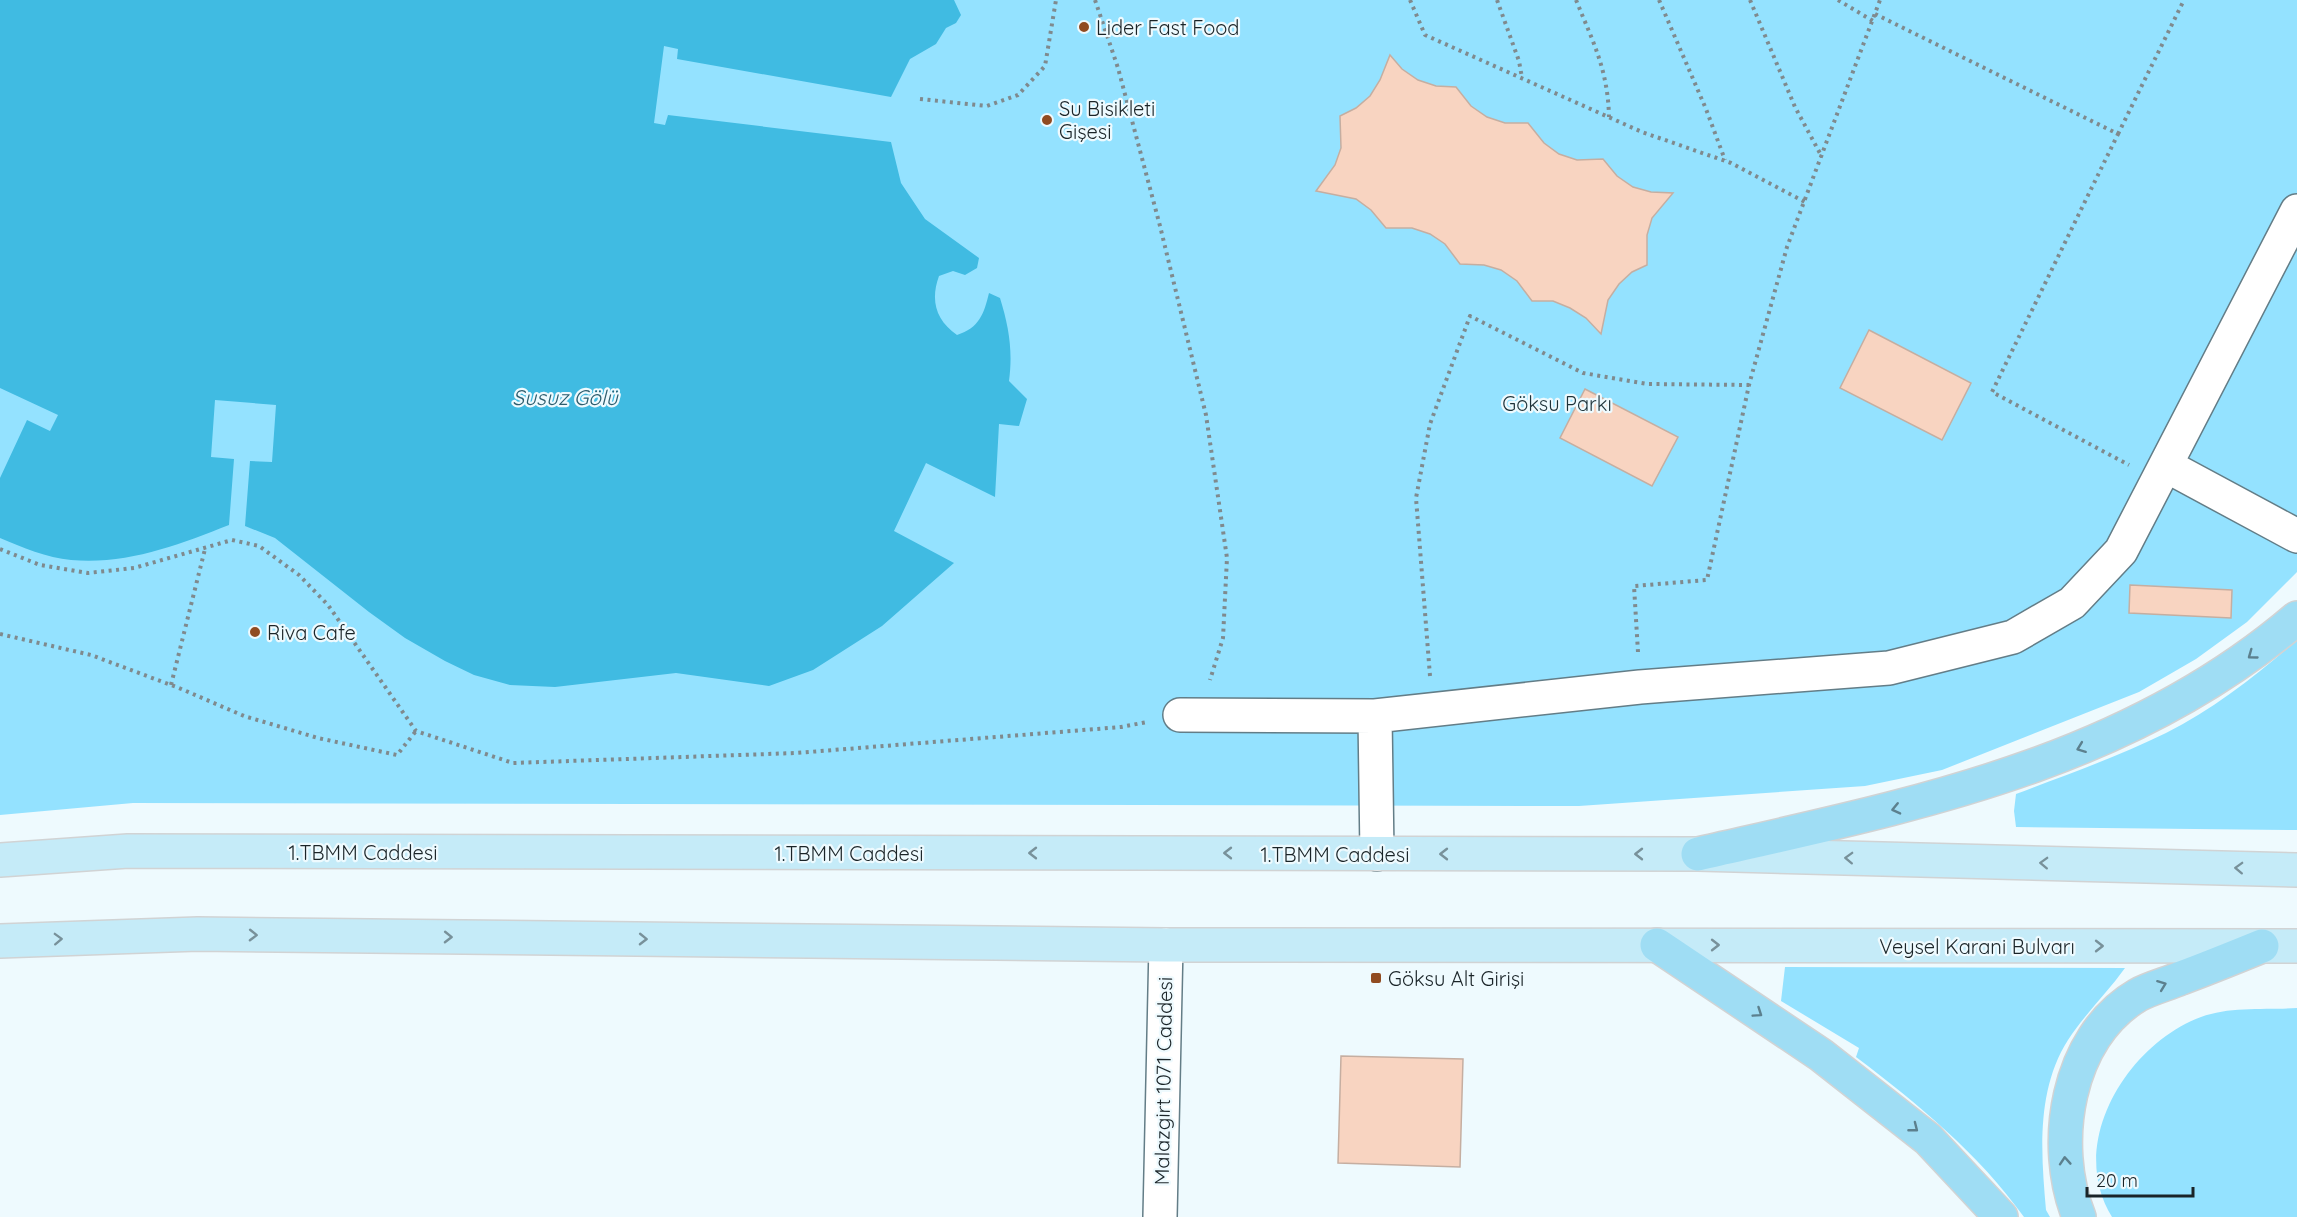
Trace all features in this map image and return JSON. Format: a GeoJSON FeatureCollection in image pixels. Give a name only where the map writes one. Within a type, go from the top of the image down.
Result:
{"type":"FeatureCollection","features":[{"type":"Feature","properties":{"kind":"highway"},"geometry":{"type":"LineString","coordinates":[[1698,854],[1902,807],[1980,785],[2107,738],[2208,685],[2257,652],[2297,618]]}},
{"type":"Feature","properties":{"kind":"highway"},"geometry":{"type":"LineString","coordinates":[[1657,945],[1821,1055],[1911,1125],[1928,1139],[2001,1217]]}},
{"type":"Feature","properties":{"kind":"highway"},"geometry":{"type":"LineString","coordinates":[[2079,1217],[2066,1177],[2064,1143],[2075,1079],[2091,1045],[2120,1008],[2140,994],[2262,946]]}},
{"type":"Feature","properties":{"kind":"main road","name":"1.TBMM Caddesi"},"geometry":{"type":"LineString","coordinates":[[0,860],[128,851],[1698,854]]}},
{"type":"Feature","properties":{"kind":"main road"},"geometry":{"type":"LineString","coordinates":[[1698,854],[2297,870]]}},
{"type":"Feature","properties":{"kind":"main road"},"geometry":{"type":"LineString","coordinates":[[0,941],[198,934],[1166,945],[1657,945]]}},
{"type":"Feature","properties":{"kind":"main road","name":"Veysel Karani Bulvarı"},"geometry":{"type":"LineString","coordinates":[[1657,945],[2297,946]]}},
{"type":"Feature","properties":{"kind":"street"},"geometry":{"type":"LineString","coordinates":[[1180,715],[1375,716],[1640,687],[1889,668],[2013,638],[2072,603],[2121,551],[2163,474],[2297,211]]}},
{"type":"Feature","properties":{"kind":"street"},"geometry":{"type":"LineString","coordinates":[[2163,474],[2297,536]]}},
{"type":"Feature","properties":{"kind":"street"},"geometry":{"type":"LineString","coordinates":[[1375,716],[1377,854]]}},
{"type":"Feature","properties":{"kind":"street","name":"Malazgirt 1071 Caddesi"},"geometry":{"type":"LineString","coordinates":[[1160,1217],[1166,945]]}},
{"type":"Feature","properties":{"kind":"path"},"geometry":{"type":"LineString","coordinates":[[920,99],[987,106],[1018,95],[1045,66],[1056,0]]}},
{"type":"Feature","properties":{"kind":"path"},"geometry":{"type":"LineString","coordinates":[[0,549],[40,565],[88,573],[134,568],[231,540],[259,546],[299,576],[328,605],[416,731],[513,763],[796,753],[1121,727],[1180,715],[1210,680],[1223,638],[1227,558],[1206,415],[1118,68],[1095,0]]}},
{"type":"Feature","properties":{"kind":"path"},"geometry":{"type":"LineString","coordinates":[[1410,0],[1425,34],[1642,132],[1725,160],[1805,202]]}},
{"type":"Feature","properties":{"kind":"path"},"geometry":{"type":"LineString","coordinates":[[1497,0],[1519,61],[1522,78]]}},
{"type":"Feature","properties":{"kind":"path"},"geometry":{"type":"LineString","coordinates":[[1576,0],[1600,59],[1608,86],[1609,117]]}},
{"type":"Feature","properties":{"kind":"path"},"geometry":{"type":"LineString","coordinates":[[1659,0],[1725,160]]}},
{"type":"Feature","properties":{"kind":"path"},"geometry":{"type":"LineString","coordinates":[[1750,0],[1795,107],[1822,157]]}},
{"type":"Feature","properties":{"kind":"path"},"geometry":{"type":"LineString","coordinates":[[1839,0],[1873,21]]}},
{"type":"Feature","properties":{"kind":"path"},"geometry":{"type":"LineString","coordinates":[[1640,687],[1634,586],[1707,580],[1749,386],[1787,247],[1880,0]]}},
{"type":"Feature","properties":{"kind":"path"},"geometry":{"type":"LineString","coordinates":[[2163,474],[1992,392],[2184,0]]}},
{"type":"Feature","properties":{"kind":"path"},"geometry":{"type":"LineString","coordinates":[[1875,14],[2118,134]]}},
{"type":"Feature","properties":{"kind":"path"},"geometry":{"type":"LineString","coordinates":[[1433,710],[1416,498],[1430,424],[1470,316],[1583,373],[1648,384],[1749,386]]}},
{"type":"Feature","properties":{"kind":"path"},"geometry":{"type":"LineString","coordinates":[[171,685],[205,549]]}},
{"type":"Feature","properties":{"kind":"path"},"geometry":{"type":"LineString","coordinates":[[0,634],[91,655],[171,685],[243,716],[318,738],[397,755],[416,731]]}},
{"type":"Feature","properties":{"kind":"green space","name":"Göksu Parkı"},"geometry":{"type":"Polygon","coordinates":[[[0,0],[2297,0],[2297,572],[2247,622],[2196,659],[2139,692],[1942,770],[1865,786],[1579,806],[133,803],[0,815],[0,0]]]}},
{"type":"Feature","properties":{"kind":"green space"},"geometry":{"type":"Polygon","coordinates":[[[2297,640],[2297,830],[2016,827],[2014,811],[2016,794],[2129,750],[2184,724],[2234,691],[2297,640]]]}},
{"type":"Feature","properties":{"kind":"green space"},"geometry":{"type":"Polygon","coordinates":[[[1785,967],[2125,968],[2068,1040],[2050,1080],[2042,1145],[2046,1210],[2050,1217],[2024,1217],[1987,1172],[1946,1131],[1856,1057],[1859,1048],[1781,1001],[1785,967]]]}},
{"type":"Feature","properties":{"kind":"green space"},"geometry":{"type":"Polygon","coordinates":[[[2297,1008],[2297,1217],[2112,1217],[2100,1188],[2096,1158],[2101,1128],[2112,1099],[2129,1073],[2150,1049],[2174,1030],[2201,1017],[2224,1011],[2297,1008]]]}},
{"type":"Feature","properties":{"kind":"water","name":"Susuz Gölü"},"geometry":{"type":"Polygon","coordinates":[[[0,0],[954,0],[961,15],[956,23],[946,28],[936,44],[910,59],[891,97],[677,59],[678,49],[664,46],[654,123],[665,125],[668,115],[891,142],[901,183],[925,219],[979,258],[977,268],[965,275],[953,271],[939,276],[935,302],[944,323],[957,335],[964,332],[979,319],[989,293],[1000,298],[1008,329],[1009,381],[1027,399],[1019,426],[999,424],[995,497],[926,463],[894,531],[954,563],[882,626],[813,670],[769,686],[676,673],[555,687],[510,685],[474,675],[445,661],[405,638],[369,612],[275,538],[245,526],[250,461],[272,462],[276,405],[215,400],[211,457],[234,459],[229,525],[152,552],[92,561],[53,557],[0,538],[0,478],[27,420],[50,431],[58,415],[0,388],[0,0]]]}},
{"type":"Feature","properties":{"kind":"building"},"geometry":{"type":"Polygon","coordinates":[[[1390,55],[1402,69],[1418,80],[1436,86],[1456,87],[1471,106],[1487,117],[1505,123],[1528,123],[1544,143],[1559,154],[1577,160],[1603,159],[1617,176],[1633,187],[1651,192],[1673,193],[1652,218],[1647,235],[1647,265],[1632,272],[1619,284],[1608,300],[1601,334],[1586,318],[1570,308],[1553,301],[1532,301],[1517,281],[1501,270],[1484,265],[1460,264],[1445,244],[1430,234],[1412,228],[1386,228],[1371,210],[1356,199],[1316,191],[1335,165],[1341,148],[1340,116],[1356,108],[1370,96],[1380,80],[1390,55]]]}},
{"type":"Feature","properties":{"kind":"building"},"geometry":{"type":"Polygon","coordinates":[[[1869,330],[1971,383],[1942,440],[1840,388],[1869,330]]]}},
{"type":"Feature","properties":{"kind":"building"},"geometry":{"type":"Polygon","coordinates":[[[1585,389],[1678,437],[1652,486],[1560,438],[1585,389]]]}},
{"type":"Feature","properties":{"kind":"building"},"geometry":{"type":"Polygon","coordinates":[[[2130,585],[2232,590],[2231,618],[2129,613],[2130,585]]]}},
{"type":"Feature","properties":{"kind":"building"},"geometry":{"type":"Polygon","coordinates":[[[1341,1056],[1463,1059],[1460,1167],[1338,1163],[1341,1056]]]}},
{"type":"Feature","properties":{"kind":"place","name":"Lider Fast Food"},"geometry":{"type":"Point","coordinates":[1084,27]}},
{"type":"Feature","properties":{"kind":"place","name":"Su Bisikleti Gişesi"},"geometry":{"type":"Point","coordinates":[1047,120]}},
{"type":"Feature","properties":{"kind":"place","name":"Riva Cafe"},"geometry":{"type":"Point","coordinates":[255,632]}},
{"type":"Feature","properties":{"kind":"place","name":"Göksu Alt Girişi"},"geometry":{"type":"Point","coordinates":[1376,978]}}]}
